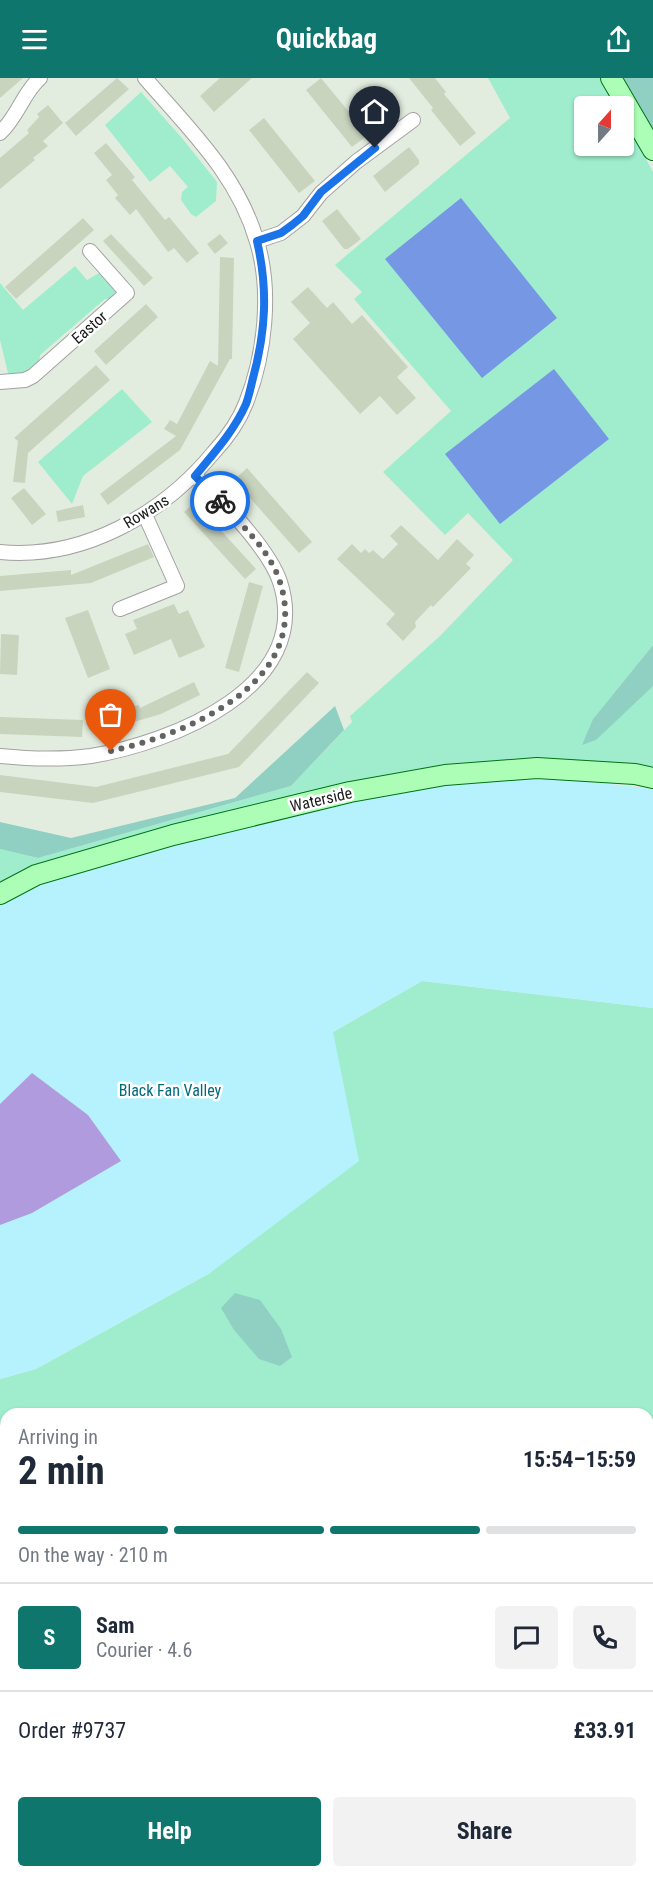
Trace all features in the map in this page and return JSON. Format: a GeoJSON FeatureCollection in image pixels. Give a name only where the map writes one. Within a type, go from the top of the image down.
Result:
{"type":"FeatureCollection","features":[{"type":"Feature","properties":{"kind":"main road"},"geometry":{"type":"LineString","coordinates":[[611,78],[653,150]]}},
{"type":"Feature","properties":{"kind":"main road","name":"Waterside"},"geometry":{"type":"LineString","coordinates":[[0,894],[36,875],[173,835],[351,792],[435,777],[537,768],[635,774],[653,778]]}},
{"type":"Feature","properties":{"kind":"street"},"geometry":{"type":"LineString","coordinates":[[0,133],[14,118],[27,93],[40,78]]}},
{"type":"Feature","properties":{"kind":"street","name":"Rowans"},"geometry":{"type":"LineString","coordinates":[[0,552],[18,553],[71,546],[106,534],[145,515],[174,495],[195,476],[224,441],[246,403],[262,338],[265,308],[264,271],[257,241],[240,199],[227,176],[212,154],[146,78]]}},
{"type":"Feature","properties":{"kind":"street"},"geometry":{"type":"LineString","coordinates":[[257,241],[281,233],[303,216],[321,192],[356,162],[413,120]]}},
{"type":"Feature","properties":{"kind":"street","name":"Eastor"},"geometry":{"type":"LineString","coordinates":[[0,382],[25,380],[33,376],[127,293],[90,250]]}},
{"type":"Feature","properties":{"kind":"street"},"geometry":{"type":"LineString","coordinates":[[0,756],[62,759],[92,756],[158,739],[224,708],[251,686],[265,670],[281,642],[285,627],[286,610],[280,580],[258,543],[195,476]]}},
{"type":"Feature","properties":{"kind":"street"},"geometry":{"type":"LineString","coordinates":[[120,609],[177,586],[145,515]]}},
{"type":"Feature","properties":{"kind":"green space"},"geometry":{"type":"Polygon","coordinates":[[[488,78],[602,78],[612,96],[574,96],[574,156],[634,156],[634,137],[653,172],[653,645],[593,719],[653,686],[653,772],[502,764],[21,872],[0,882],[0,849],[38,858],[291,786],[352,722],[350,716],[440,636],[513,560],[468,513],[445,535],[383,472],[451,411],[354,299],[362,292],[335,265],[510,118],[488,78]]]}},
{"type":"Feature","properties":{"kind":"green space"},"geometry":{"type":"Polygon","coordinates":[[[141,92],[217,182],[216,201],[196,217],[181,200],[182,192],[188,187],[170,166],[150,182],[105,125],[141,92]]]}},
{"type":"Feature","properties":{"kind":"green space"},"geometry":{"type":"Polygon","coordinates":[[[75,266],[87,280],[101,272],[117,291],[113,299],[105,299],[40,355],[39,364],[32,370],[21,375],[8,373],[0,340],[0,283],[23,310],[75,266]]]}},
{"type":"Feature","properties":{"kind":"green space"},"geometry":{"type":"Polygon","coordinates":[[[122,389],[152,422],[83,476],[72,504],[38,462],[122,389]]]}},
{"type":"Feature","properties":{"kind":"green space","name":"Black Fan Valley"},"geometry":{"type":"Polygon","coordinates":[[[501,779],[574,780],[653,789],[653,1008],[422,981],[333,1032],[359,1161],[210,1273],[36,1369],[0,1379],[0,902],[56,877],[129,856],[363,800],[424,788],[501,779]]]}},
{"type":"Feature","properties":{"kind":"green space"},"geometry":{"type":"Polygon","coordinates":[[[422,981],[653,1008],[653,1408],[0,1408],[0,1379],[36,1369],[210,1273],[333,1032],[422,981]]]}},
{"type":"Feature","properties":{"kind":"shaded area"},"geometry":{"type":"Polygon","coordinates":[[[623,78],[653,78],[653,133],[634,96],[623,78]]]}},
{"type":"Feature","properties":{"kind":"shaded area"},"geometry":{"type":"Polygon","coordinates":[[[461,198],[557,318],[482,378],[385,259],[461,198]]]}},
{"type":"Feature","properties":{"kind":"shaded area"},"geometry":{"type":"Polygon","coordinates":[[[554,369],[609,439],[500,524],[445,454],[554,369]]]}},
{"type":"Feature","properties":{"kind":"shaded area"},"geometry":{"type":"Polygon","coordinates":[[[653,645],[653,686],[596,740],[582,745],[593,719],[653,645]]]}},
{"type":"Feature","properties":{"kind":"shaded area"},"geometry":{"type":"Polygon","coordinates":[[[335,706],[344,730],[291,786],[38,858],[0,849],[0,822],[71,838],[235,798],[335,706]]]}},
{"type":"Feature","properties":{"kind":"shaded area"},"geometry":{"type":"Polygon","coordinates":[[[32,1073],[88,1115],[121,1161],[32,1213],[0,1225],[0,1104],[32,1073]]]}},
{"type":"Feature","properties":{"kind":"shaded area"},"geometry":{"type":"Polygon","coordinates":[[[235,1293],[260,1300],[281,1329],[292,1357],[280,1366],[259,1359],[234,1330],[221,1308],[235,1293]]]}},
{"type":"Feature","properties":{"kind":"building"},"geometry":{"type":"Polygon","coordinates":[[[0,78],[23,78],[0,98],[0,78]]]}},
{"type":"Feature","properties":{"kind":"building"},"geometry":{"type":"Polygon","coordinates":[[[117,78],[129,89],[76,136],[65,123],[117,78]]]}},
{"type":"Feature","properties":{"kind":"building"},"geometry":{"type":"Polygon","coordinates":[[[220,78],[252,78],[214,112],[200,96],[220,78]]]}},
{"type":"Feature","properties":{"kind":"building"},"geometry":{"type":"Polygon","coordinates":[[[321,78],[368,135],[352,147],[306,90],[321,78]]]}},
{"type":"Feature","properties":{"kind":"building"},"geometry":{"type":"Polygon","coordinates":[[[409,78],[435,78],[446,92],[444,94],[476,133],[460,146],[409,78]]]}},
{"type":"Feature","properties":{"kind":"building"},"geometry":{"type":"Polygon","coordinates":[[[48,105],[63,123],[43,141],[48,146],[33,158],[35,160],[0,189],[0,158],[29,133],[27,130],[39,117],[37,114],[48,105]]]}},
{"type":"Feature","properties":{"kind":"building"},"geometry":{"type":"Polygon","coordinates":[[[264,118],[315,181],[299,193],[249,130],[264,118]]]}},
{"type":"Feature","properties":{"kind":"building"},"geometry":{"type":"Polygon","coordinates":[[[106,143],[135,177],[132,180],[165,220],[169,217],[199,253],[187,263],[174,248],[168,252],[136,209],[130,215],[115,198],[118,195],[106,180],[112,175],[94,153],[106,143]]]}},
{"type":"Feature","properties":{"kind":"building"},"geometry":{"type":"Polygon","coordinates":[[[409,147],[419,160],[419,164],[385,192],[373,176],[409,147]]]}},
{"type":"Feature","properties":{"kind":"building"},"geometry":{"type":"Polygon","coordinates":[[[337,209],[361,239],[348,249],[344,249],[322,221],[337,209]]]}},
{"type":"Feature","properties":{"kind":"building"},"geometry":{"type":"Polygon","coordinates":[[[83,218],[94,230],[16,299],[5,287],[83,218]]]}},
{"type":"Feature","properties":{"kind":"building"},"geometry":{"type":"Polygon","coordinates":[[[111,234],[153,278],[144,286],[103,241],[111,234]]]}},
{"type":"Feature","properties":{"kind":"building"},"geometry":{"type":"Polygon","coordinates":[[[220,234],[228,243],[215,254],[207,244],[220,234]]]}},
{"type":"Feature","properties":{"kind":"building"},"geometry":{"type":"Polygon","coordinates":[[[220,257],[234,258],[232,359],[180,450],[108,505],[100,494],[176,436],[164,429],[170,420],[177,424],[210,361],[218,366],[220,257]]]}},
{"type":"Feature","properties":{"kind":"building"},"geometry":{"type":"Polygon","coordinates":[[[308,287],[327,308],[333,302],[352,324],[362,315],[408,367],[397,377],[416,398],[397,415],[380,396],[360,414],[293,339],[310,323],[291,302],[308,287]]]}},
{"type":"Feature","properties":{"kind":"building"},"geometry":{"type":"Polygon","coordinates":[[[146,304],[158,317],[106,365],[94,351],[146,304]]]}},
{"type":"Feature","properties":{"kind":"building"},"geometry":{"type":"Polygon","coordinates":[[[96,365],[110,380],[28,453],[25,483],[13,482],[18,441],[14,438],[96,365]]]}},
{"type":"Feature","properties":{"kind":"building"},"geometry":{"type":"Polygon","coordinates":[[[247,468],[312,542],[299,553],[234,480],[247,468]]]}},
{"type":"Feature","properties":{"kind":"building"},"geometry":{"type":"Polygon","coordinates":[[[24,488],[46,514],[32,525],[11,498],[24,488]]]}},
{"type":"Feature","properties":{"kind":"building"},"geometry":{"type":"Polygon","coordinates":[[[195,502],[256,569],[245,579],[184,512],[195,502]]]}},
{"type":"Feature","properties":{"kind":"building"},"geometry":{"type":"Polygon","coordinates":[[[83,505],[85,517],[58,522],[56,511],[83,505]]]}},
{"type":"Feature","properties":{"kind":"building"},"geometry":{"type":"Polygon","coordinates":[[[401,525],[438,560],[457,539],[474,555],[466,564],[471,568],[415,622],[416,627],[403,641],[386,624],[395,614],[337,559],[352,544],[361,553],[365,549],[369,553],[373,550],[383,559],[398,544],[390,536],[401,525]]]}},
{"type":"Feature","properties":{"kind":"building"},"geometry":{"type":"Polygon","coordinates":[[[148,544],[154,557],[91,583],[0,591],[0,576],[71,570],[71,575],[148,544]]]}},
{"type":"Feature","properties":{"kind":"building"},"geometry":{"type":"Polygon","coordinates":[[[249,582],[263,586],[239,672],[225,668],[249,582]]]}},
{"type":"Feature","properties":{"kind":"building"},"geometry":{"type":"Polygon","coordinates":[[[174,604],[179,614],[188,610],[205,647],[179,658],[171,639],[134,655],[125,634],[137,629],[133,620],[174,604]]]}},
{"type":"Feature","properties":{"kind":"building"},"geometry":{"type":"Polygon","coordinates":[[[88,610],[110,669],[88,678],[65,618],[88,610]]]}},
{"type":"Feature","properties":{"kind":"building"},"geometry":{"type":"Polygon","coordinates":[[[1,634],[19,635],[17,675],[0,674],[1,634]]]}},
{"type":"Feature","properties":{"kind":"building"},"geometry":{"type":"Polygon","coordinates":[[[307,672],[319,683],[239,767],[93,803],[0,792],[0,775],[96,787],[228,754],[307,672]]]}},
{"type":"Feature","properties":{"kind":"building"},"geometry":{"type":"Polygon","coordinates":[[[194,682],[200,695],[161,714],[100,732],[96,717],[139,705],[140,708],[194,682]]]}},
{"type":"Feature","properties":{"kind":"building"},"geometry":{"type":"Polygon","coordinates":[[[0,717],[83,720],[82,737],[0,734],[0,717]]]}},
{"type":"Feature","properties":{"kind":"way so far"},"geometry":{"type":"LineString","coordinates":[[111,751],[158,739],[224,708],[251,686],[265,670],[281,642],[286,610],[280,580],[258,543],[220,501]]}},
{"type":"Feature","properties":{"kind":"route"},"geometry":{"type":"LineString","coordinates":[[220,501],[195,476],[236,423],[246,403],[256,368],[265,308],[264,271],[257,241],[281,233],[292,225],[303,216],[321,192],[375,148]]}}]}
